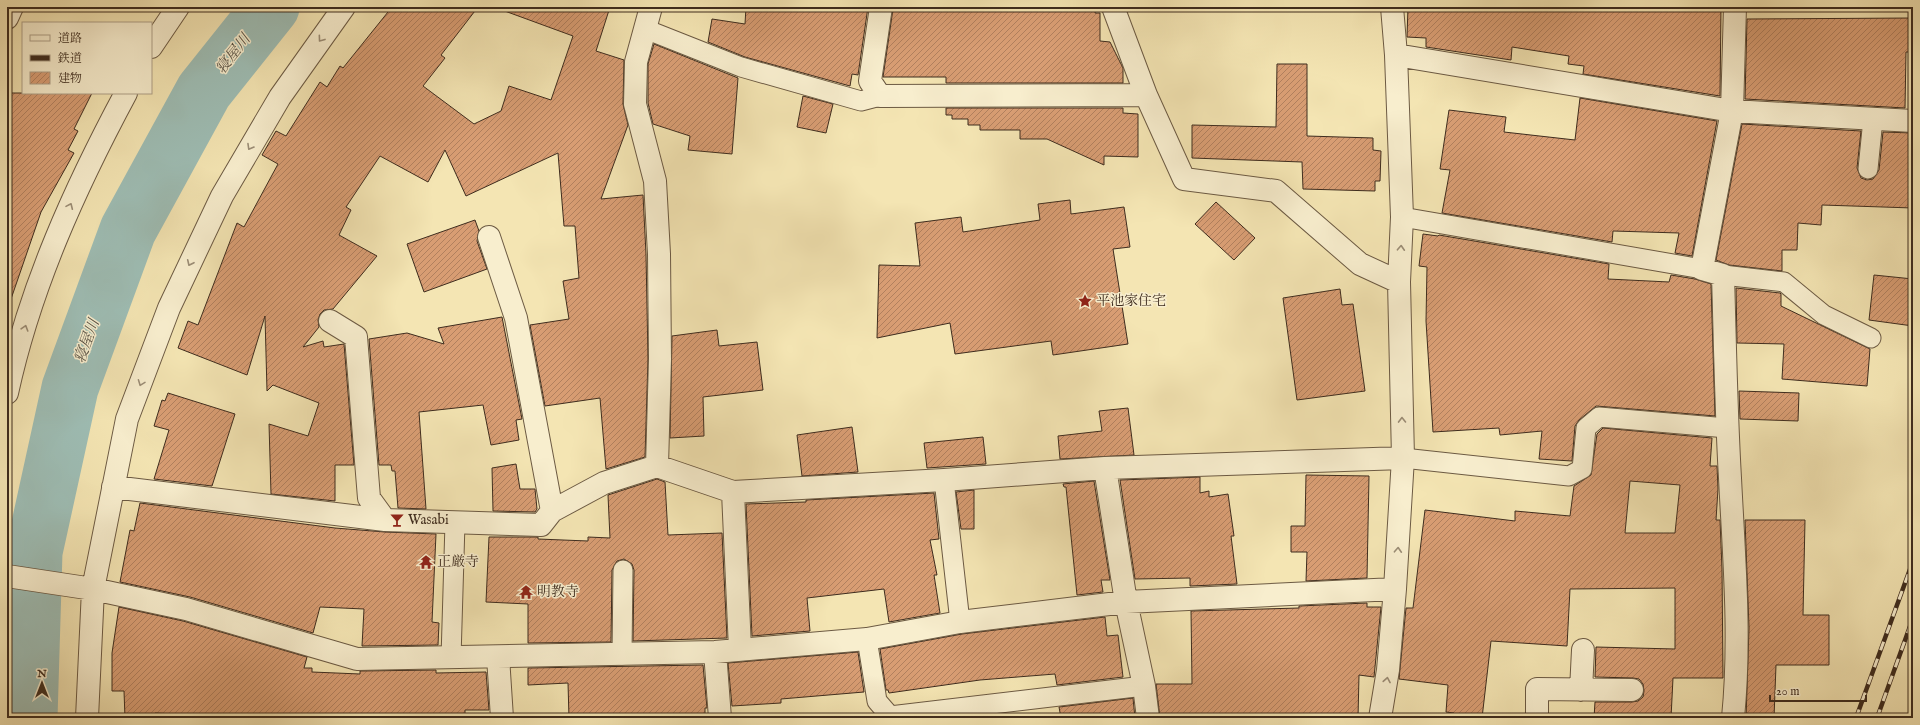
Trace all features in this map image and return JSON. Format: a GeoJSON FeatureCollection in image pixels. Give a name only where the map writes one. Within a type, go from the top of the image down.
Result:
{"type":"FeatureCollection","features":[{"type":"Feature","properties":{"kind":"street"},"geometry":{"type":"LineString","coordinates":[[7,18],[12,7]]}},
{"type":"Feature","properties":{"kind":"street"},"geometry":{"type":"LineString","coordinates":[[152,46],[178,7]]}},
{"type":"Feature","properties":{"kind":"street"},"geometry":{"type":"LineString","coordinates":[[87,718],[86,588],[112,487],[127,419],[132,404],[169,308],[222,196],[280,97],[344,7]]}},
{"type":"Feature","properties":{"kind":"street"},"geometry":{"type":"LineString","coordinates":[[651,7],[636,62],[635,104],[655,181],[659,254],[660,359],[658,466]]}},
{"type":"Feature","properties":{"kind":"street"},"geometry":{"type":"LineString","coordinates":[[882,7],[870,81],[880,96],[1146,95]]}},
{"type":"Feature","properties":{"kind":"street"},"geometry":{"type":"LineString","coordinates":[[1113,7],[1146,95],[1184,179],[1276,191],[1360,264],[1399,282]]}},
{"type":"Feature","properties":{"kind":"street"},"geometry":{"type":"LineString","coordinates":[[1380,718],[1388,670],[1395,589],[1403,458],[1399,282],[1402,217],[1396,55],[1392,7]]}},
{"type":"Feature","properties":{"kind":"street"},"geometry":{"type":"LineString","coordinates":[[1733,718],[1736,689],[1736,599],[1727,428],[1712,272],[1732,111],[1735,7]]}},
{"type":"Feature","properties":{"kind":"street"},"geometry":{"type":"LineString","coordinates":[[1396,55],[1732,111],[1913,121]]}},
{"type":"Feature","properties":{"kind":"street"},"geometry":{"type":"LineString","coordinates":[[7,393],[12,371],[47,259],[89,163],[125,94]]}},
{"type":"Feature","properties":{"kind":"street"},"geometry":{"type":"LineString","coordinates":[[489,237],[516,318],[552,511]]}},
{"type":"Feature","properties":{"kind":"street"},"geometry":{"type":"LineString","coordinates":[[330,321],[356,337],[369,498],[385,520]]}},
{"type":"Feature","properties":{"kind":"street"},"geometry":{"type":"LineString","coordinates":[[112,487],[385,520],[541,526],[552,511],[604,483],[658,466],[733,492],[944,480],[1105,468],[1403,458]]}},
{"type":"Feature","properties":{"kind":"street"},"geometry":{"type":"LineString","coordinates":[[1105,468],[1126,602],[1144,686],[1148,718]]}},
{"type":"Feature","properties":{"kind":"street"},"geometry":{"type":"LineString","coordinates":[[733,492],[740,649]]}},
{"type":"Feature","properties":{"kind":"street"},"geometry":{"type":"LineString","coordinates":[[7,576],[86,588],[186,609],[357,659],[715,652],[868,639],[960,622],[1126,602],[1395,589]]}},
{"type":"Feature","properties":{"kind":"street"},"geometry":{"type":"LineString","coordinates":[[1581,690],[1583,650]]}},
{"type":"Feature","properties":{"kind":"street"},"geometry":{"type":"LineString","coordinates":[[715,652],[720,718]]}},
{"type":"Feature","properties":{"kind":"street"},"geometry":{"type":"LineString","coordinates":[[498,657],[502,718]]}},
{"type":"Feature","properties":{"kind":"street"},"geometry":{"type":"LineString","coordinates":[[1537,718],[1537,689],[1632,690]]}},
{"type":"Feature","properties":{"kind":"lane"},"geometry":{"type":"LineString","coordinates":[[645,29],[756,71],[861,101],[880,96]]}},
{"type":"Feature","properties":{"kind":"lane"},"geometry":{"type":"LineString","coordinates":[[1868,169],[1873,118]]}},
{"type":"Feature","properties":{"kind":"lane"},"geometry":{"type":"LineString","coordinates":[[1402,217],[1712,272],[1784,282],[1824,315],[1871,338]]}},
{"type":"Feature","properties":{"kind":"lane"},"geometry":{"type":"LineString","coordinates":[[1403,458],[1569,476],[1582,469],[1586,428],[1599,417],[1727,428]]}},
{"type":"Feature","properties":{"kind":"lane"},"geometry":{"type":"LineString","coordinates":[[944,480],[960,622]]}},
{"type":"Feature","properties":{"kind":"lane"},"geometry":{"type":"LineString","coordinates":[[450,658],[455,523]]}},
{"type":"Feature","properties":{"kind":"lane"},"geometry":{"type":"LineString","coordinates":[[622,655],[623,570]]}},
{"type":"Feature","properties":{"kind":"lane"},"geometry":{"type":"LineString","coordinates":[[868,639],[877,701],[890,716],[1144,686]]}},
{"type":"Feature","properties":{"kind":"building"},"geometry":{"type":"Polygon","coordinates":[[[392,7],[478,7],[441,55],[445,58],[423,86],[474,124],[501,111],[509,86],[551,100],[573,36],[502,10],[503,7],[610,7],[596,51],[624,60],[623,104],[628,125],[601,199],[643,195],[646,254],[648,359],[645,457],[606,469],[600,398],[545,406],[530,325],[569,319],[563,281],[579,278],[575,226],[564,226],[558,153],[466,196],[445,150],[428,182],[380,156],[346,207],[351,210],[339,235],[377,256],[333,309],[324,310],[320,314],[318,320],[319,327],[303,347],[323,341],[324,347],[344,344],[354,465],[335,465],[335,501],[271,494],[269,424],[308,436],[319,403],[273,385],[267,391],[265,316],[247,375],[178,348],[188,321],[198,325],[237,223],[244,227],[278,164],[262,155],[276,131],[286,136],[320,82],[327,87],[340,66],[343,68],[392,7]]]}},
{"type":"Feature","properties":{"kind":"building"},"geometry":{"type":"Polygon","coordinates":[[[746,7],[868,7],[858,75],[852,74],[850,86],[745,57],[708,42],[712,19],[745,24],[746,7]]]}},
{"type":"Feature","properties":{"kind":"building"},"geometry":{"type":"Polygon","coordinates":[[[929,7],[1096,7],[1095,13],[1100,13],[1100,41],[1110,42],[1123,68],[1123,83],[946,83],[946,77],[883,77],[893,9],[929,9],[929,7]]]}},
{"type":"Feature","properties":{"kind":"building"},"geometry":{"type":"Polygon","coordinates":[[[1408,7],[1721,7],[1720,96],[1583,74],[1584,66],[1568,64],[1569,56],[1512,47],[1511,60],[1426,47],[1426,38],[1407,37],[1408,7]]]}},
{"type":"Feature","properties":{"kind":"building"},"geometry":{"type":"Polygon","coordinates":[[[1913,18],[1913,52],[1906,52],[1905,108],[1745,99],[1747,19],[1913,18]]]}},
{"type":"Feature","properties":{"kind":"building"},"geometry":{"type":"Polygon","coordinates":[[[654,44],[738,78],[732,154],[688,150],[690,136],[653,124],[648,103],[648,64],[654,44]]]}},
{"type":"Feature","properties":{"kind":"building"},"geometry":{"type":"Polygon","coordinates":[[[1277,64],[1307,64],[1307,136],[1373,138],[1373,150],[1381,151],[1380,181],[1375,181],[1375,191],[1303,189],[1302,162],[1192,158],[1192,125],[1276,127],[1277,64]]]}},
{"type":"Feature","properties":{"kind":"building"},"geometry":{"type":"Polygon","coordinates":[[[7,93],[92,94],[74,129],[78,131],[68,150],[74,153],[41,212],[11,299],[7,299],[7,93]]]}},
{"type":"Feature","properties":{"kind":"building"},"geometry":{"type":"Polygon","coordinates":[[[803,96],[833,104],[826,133],[797,127],[803,96]]]}},
{"type":"Feature","properties":{"kind":"building"},"geometry":{"type":"Polygon","coordinates":[[[1580,98],[1717,121],[1692,256],[1675,253],[1679,233],[1613,231],[1612,242],[1442,213],[1450,170],[1440,169],[1449,110],[1506,117],[1504,132],[1575,140],[1580,98]]]}},
{"type":"Feature","properties":{"kind":"building"},"geometry":{"type":"Polygon","coordinates":[[[946,108],[1123,108],[1123,113],[1138,114],[1138,157],[1104,156],[1104,165],[1047,139],[1020,139],[1020,130],[980,130],[980,125],[968,125],[968,119],[952,119],[952,115],[946,115],[946,108]]]}},
{"type":"Feature","properties":{"kind":"building"},"geometry":{"type":"Polygon","coordinates":[[[1742,124],[1861,131],[1857,168],[1861,178],[1867,180],[1873,179],[1879,170],[1883,132],[1913,133],[1913,208],[1822,205],[1821,225],[1798,223],[1797,250],[1782,250],[1782,271],[1729,265],[1716,260],[1742,124]]]}},
{"type":"Feature","properties":{"kind":"building"},"geometry":{"type":"Polygon","coordinates":[[[1070,200],[1071,214],[1124,207],[1130,247],[1113,249],[1128,344],[1053,355],[1051,341],[955,354],[950,323],[877,338],[879,265],[920,266],[915,223],[961,217],[963,232],[1040,220],[1038,204],[1070,200]]]}},
{"type":"Feature","properties":{"kind":"building"},"geometry":{"type":"Polygon","coordinates":[[[1216,202],[1255,238],[1234,260],[1195,224],[1216,202]]]}},
{"type":"Feature","properties":{"kind":"building"},"geometry":{"type":"Polygon","coordinates":[[[475,220],[479,231],[477,241],[487,269],[424,292],[407,244],[475,220]]]}},
{"type":"Feature","properties":{"kind":"building"},"geometry":{"type":"Polygon","coordinates":[[[1423,234],[1439,235],[1609,264],[1608,279],[1669,282],[1671,275],[1695,279],[1711,284],[1715,416],[1596,406],[1579,420],[1575,426],[1572,461],[1539,459],[1542,431],[1500,435],[1499,428],[1433,432],[1426,321],[1427,267],[1419,266],[1423,234]]]}},
{"type":"Feature","properties":{"kind":"building"},"geometry":{"type":"Polygon","coordinates":[[[1874,275],[1913,279],[1913,326],[1869,320],[1874,275]]]}},
{"type":"Feature","properties":{"kind":"building"},"geometry":{"type":"Polygon","coordinates":[[[1736,288],[1780,293],[1781,306],[1870,349],[1867,386],[1782,379],[1784,344],[1737,343],[1736,288]]]}},
{"type":"Feature","properties":{"kind":"building"},"geometry":{"type":"Polygon","coordinates":[[[1340,289],[1342,305],[1353,304],[1365,391],[1297,400],[1283,298],[1340,289]]]}},
{"type":"Feature","properties":{"kind":"building"},"geometry":{"type":"Polygon","coordinates":[[[502,317],[522,419],[516,420],[519,440],[491,445],[483,405],[419,412],[426,509],[398,508],[395,471],[392,471],[391,465],[379,465],[369,339],[407,333],[444,344],[438,328],[502,317]]]}},
{"type":"Feature","properties":{"kind":"building"},"geometry":{"type":"Polygon","coordinates":[[[717,330],[719,346],[757,342],[763,390],[703,397],[704,436],[670,438],[672,336],[717,330]]]}},
{"type":"Feature","properties":{"kind":"building"},"geometry":{"type":"Polygon","coordinates":[[[1739,391],[1799,393],[1798,421],[1740,419],[1739,391]]]}},
{"type":"Feature","properties":{"kind":"building"},"geometry":{"type":"Polygon","coordinates":[[[168,393],[235,414],[212,486],[154,479],[169,430],[154,426],[162,400],[165,401],[168,393]]]}},
{"type":"Feature","properties":{"kind":"building"},"geometry":{"type":"Polygon","coordinates":[[[1128,408],[1134,455],[1060,459],[1058,436],[1102,431],[1099,411],[1128,408]]]}},
{"type":"Feature","properties":{"kind":"building"},"geometry":{"type":"Polygon","coordinates":[[[852,427],[858,472],[802,476],[797,435],[852,427]]]}},
{"type":"Feature","properties":{"kind":"building"},"geometry":{"type":"Polygon","coordinates":[[[1603,428],[1712,438],[1710,466],[1717,466],[1718,489],[1716,520],[1720,520],[1723,678],[1673,678],[1671,718],[1594,718],[1595,702],[1638,701],[1643,697],[1644,691],[1643,684],[1639,679],[1595,677],[1596,647],[1675,649],[1675,588],[1570,589],[1567,646],[1491,641],[1482,718],[1454,718],[1454,713],[1446,712],[1448,685],[1399,679],[1406,608],[1413,608],[1425,510],[1515,521],[1515,511],[1570,516],[1574,486],[1591,475],[1597,434],[1603,428]],[[1630,481],[1625,533],[1675,533],[1680,485],[1630,481]]]}},
{"type":"Feature","properties":{"kind":"building"},"geometry":{"type":"Polygon","coordinates":[[[983,437],[986,464],[927,468],[924,443],[983,437]]]}},
{"type":"Feature","properties":{"kind":"building"},"geometry":{"type":"Polygon","coordinates":[[[516,464],[520,489],[535,489],[537,509],[535,512],[493,511],[492,468],[516,464]]]}},
{"type":"Feature","properties":{"kind":"building"},"geometry":{"type":"Polygon","coordinates":[[[1306,475],[1369,476],[1367,578],[1306,581],[1307,552],[1291,552],[1291,526],[1305,526],[1306,475]]]}},
{"type":"Feature","properties":{"kind":"building"},"geometry":{"type":"Polygon","coordinates":[[[1200,477],[1200,493],[1209,491],[1209,497],[1228,494],[1234,536],[1231,536],[1237,584],[1190,586],[1190,578],[1135,579],[1120,480],[1200,477]]]}},
{"type":"Feature","properties":{"kind":"building"},"geometry":{"type":"Polygon","coordinates":[[[657,479],[665,482],[668,535],[722,533],[727,638],[633,641],[634,570],[632,564],[624,559],[617,561],[612,570],[611,642],[528,643],[528,604],[486,602],[489,537],[538,537],[538,539],[588,541],[588,537],[610,538],[608,495],[657,479]]]}},
{"type":"Feature","properties":{"kind":"building"},"geometry":{"type":"Polygon","coordinates":[[[1094,481],[1110,580],[1101,580],[1103,592],[1077,595],[1066,487],[1064,487],[1063,484],[1094,481]]]}},
{"type":"Feature","properties":{"kind":"building"},"geometry":{"type":"Polygon","coordinates":[[[974,490],[974,529],[961,529],[956,492],[974,490]]]}},
{"type":"Feature","properties":{"kind":"building"},"geometry":{"type":"Polygon","coordinates":[[[934,493],[939,539],[930,540],[937,575],[934,575],[940,613],[889,622],[884,589],[807,598],[810,631],[752,636],[746,504],[806,502],[806,500],[934,493]]]}},
{"type":"Feature","properties":{"kind":"building"},"geometry":{"type":"Polygon","coordinates":[[[140,503],[335,528],[436,534],[432,622],[439,623],[438,645],[362,646],[364,609],[320,607],[313,633],[190,597],[120,582],[130,530],[134,531],[140,503]]]}},
{"type":"Feature","properties":{"kind":"building"},"geometry":{"type":"Polygon","coordinates":[[[1745,520],[1805,520],[1803,615],[1829,615],[1829,665],[1776,665],[1774,718],[1746,718],[1749,628],[1745,520]]]}},
{"type":"Feature","properties":{"kind":"building"},"geometry":{"type":"Polygon","coordinates":[[[1367,603],[1367,607],[1381,607],[1374,677],[1359,675],[1358,718],[1160,718],[1156,684],[1192,684],[1191,611],[1299,608],[1299,606],[1367,603]]]}},
{"type":"Feature","properties":{"kind":"building"},"geometry":{"type":"Polygon","coordinates":[[[119,607],[183,621],[307,657],[304,668],[312,668],[312,672],[360,674],[360,671],[436,670],[436,673],[486,672],[489,710],[465,710],[465,714],[381,715],[381,718],[256,718],[155,713],[155,718],[125,718],[124,691],[112,691],[112,653],[119,607]]]}},
{"type":"Feature","properties":{"kind":"building"},"geometry":{"type":"Polygon","coordinates":[[[1105,617],[1107,636],[1118,635],[1123,677],[1057,685],[1055,674],[980,680],[889,693],[888,690],[886,690],[880,649],[962,634],[1105,617]]]}},
{"type":"Feature","properties":{"kind":"building"},"geometry":{"type":"Polygon","coordinates":[[[858,652],[864,692],[781,699],[781,703],[732,706],[728,663],[858,652]]]}},
{"type":"Feature","properties":{"kind":"building"},"geometry":{"type":"Polygon","coordinates":[[[703,665],[707,708],[705,708],[705,716],[569,718],[568,683],[528,685],[528,668],[703,665]]]}},
{"type":"Feature","properties":{"kind":"building"},"geometry":{"type":"Polygon","coordinates":[[[1133,698],[1135,718],[1061,718],[1059,707],[1133,698]]]}},
{"type":"Feature","properties":{"kind":"waterway","name":"寝屋川"},"geometry":{"type":"LineString","coordinates":[[29,718],[34,552],[70,388],[128,230],[204,91],[271,7]]}},
{"type":"Feature","properties":{"kind":"railway"},"geometry":{"type":"LineString","coordinates":[[1856,718],[1913,561]]}},
{"type":"Feature","properties":{"kind":"railway"},"geometry":{"type":"LineString","coordinates":[[1877,718],[1913,618]]}},
{"type":"Feature","properties":{"kind":"place","name":"平池家住宅"},"geometry":{"type":"Point","coordinates":[1085,301]}},
{"type":"Feature","properties":{"kind":"place","name":"Wasabi"},"geometry":{"type":"Point","coordinates":[397,520]}},
{"type":"Feature","properties":{"kind":"place","name":"正厳寺"},"geometry":{"type":"Point","coordinates":[426,562]}},
{"type":"Feature","properties":{"kind":"place","name":"明教寺"},"geometry":{"type":"Point","coordinates":[526,592]}}]}
